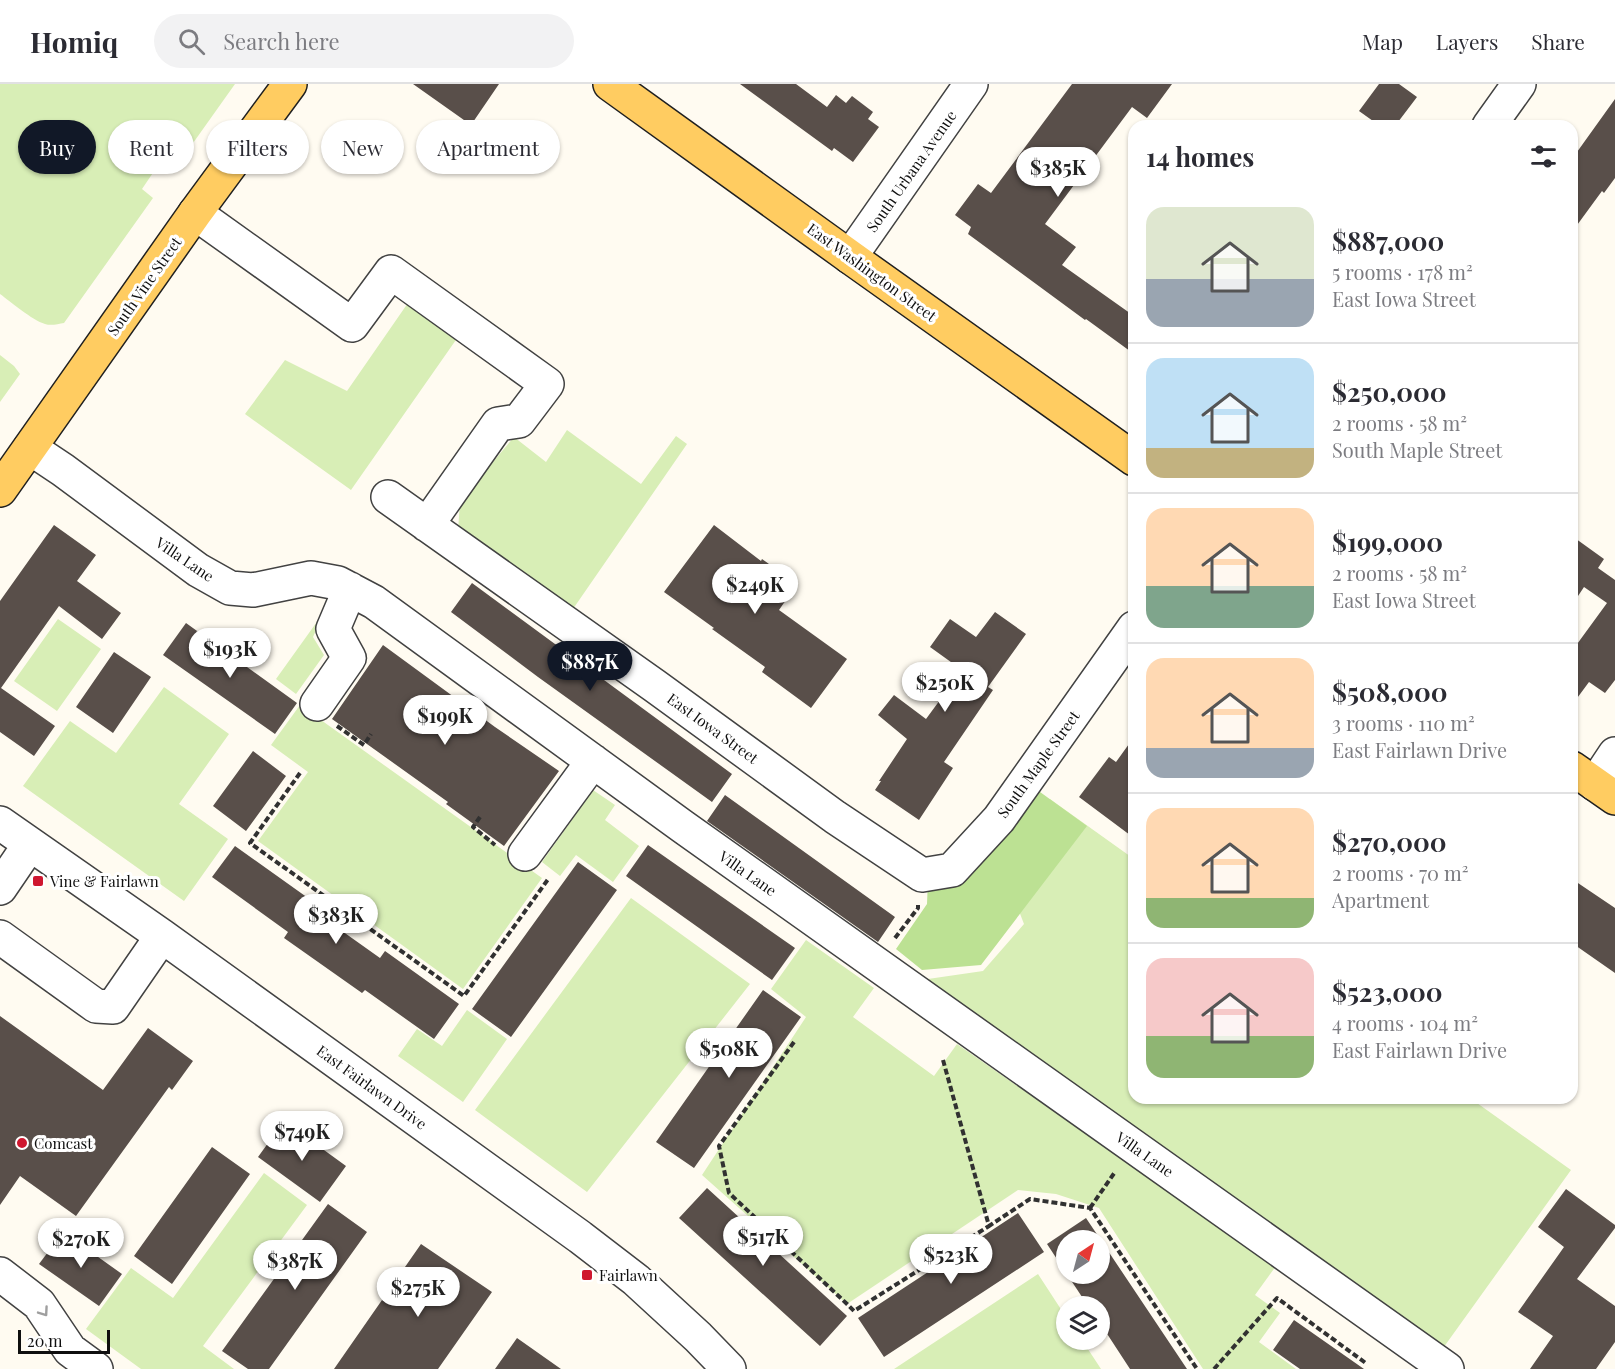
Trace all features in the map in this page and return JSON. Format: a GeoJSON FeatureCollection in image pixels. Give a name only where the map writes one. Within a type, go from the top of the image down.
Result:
{"type":"FeatureCollection","features":[{"type":"Feature","properties":{"kind":"main road","name":"South Vine Street"},"geometry":{"type":"LineString","coordinates":[[0,490],[195,213],[290,84]]}},
{"type":"Feature","properties":{"kind":"main road","name":"East Washington Street"},"geometry":{"type":"LineString","coordinates":[[610,84],[1128,455]]}},
{"type":"Feature","properties":{"kind":"street","name":"South Urbana Avenue"},"geometry":{"type":"LineString","coordinates":[[850,257],[971,84]]}},
{"type":"Feature","properties":{"kind":"street"},"geometry":{"type":"LineString","coordinates":[[1493,120],[1519,84]]}},
{"type":"Feature","properties":{"kind":"street"},"geometry":{"type":"LineString","coordinates":[[195,213],[352,325],[391,272],[547,384],[519,421],[498,424],[427,525]]}},
{"type":"Feature","properties":{"kind":"street","name":"Villa Lane"},"geometry":{"type":"LineString","coordinates":[[30,448],[198,570],[230,588],[253,590],[311,578],[338,583],[374,602],[593,761],[1447,1369]]}},
{"type":"Feature","properties":{"kind":"street","name":"East Iowa Street"},"geometry":{"type":"LineString","coordinates":[[388,497],[655,686],[834,817],[922,874]]}},
{"type":"Feature","properties":{"kind":"street"},"geometry":{"type":"LineString","coordinates":[[317,704],[348,658],[333,629],[350,590]]}},
{"type":"Feature","properties":{"kind":"street","name":"South Maple Street"},"geometry":{"type":"LineString","coordinates":[[922,874],[952,870],[999,819],[1128,636]]}},
{"type":"Feature","properties":{"kind":"street"},"geometry":{"type":"LineString","coordinates":[[1594,783],[1615,754]]}},
{"type":"Feature","properties":{"kind":"street"},"geometry":{"type":"LineString","coordinates":[[525,854],[593,761]]}},
{"type":"Feature","properties":{"kind":"street","name":"East Fairlawn Drive"},"geometry":{"type":"LineString","coordinates":[[0,822],[580,1237],[636,1280],[729,1369]]}},
{"type":"Feature","properties":{"kind":"street"},"geometry":{"type":"LineString","coordinates":[[0,888],[30,844]]}},
{"type":"Feature","properties":{"kind":"street"},"geometry":{"type":"LineString","coordinates":[[0,937],[96,1006],[113,1006],[162,936]]}},
{"type":"Feature","properties":{"kind":"street"},"geometry":{"type":"LineString","coordinates":[[0,1274],[39,1304],[70,1350],[96,1369]]}},
{"type":"Feature","properties":{"kind":"path"},"geometry":{"type":"LineString","coordinates":[[317,704],[327,719],[364,745],[371,734]]}},
{"type":"Feature","properties":{"kind":"path"},"geometry":{"type":"LineString","coordinates":[[300,773],[250,843],[464,996],[552,874],[525,854]]}},
{"type":"Feature","properties":{"kind":"path"},"geometry":{"type":"LineString","coordinates":[[877,964],[918,908],[922,874]]}},
{"type":"Feature","properties":{"kind":"path"},"geometry":{"type":"LineString","coordinates":[[794,1042],[719,1146],[729,1192],[854,1311],[1030,1199],[1090,1208],[1197,1369]]}},
{"type":"Feature","properties":{"kind":"path"},"geometry":{"type":"LineString","coordinates":[[944,1060],[989,1226]]}},
{"type":"Feature","properties":{"kind":"path"},"geometry":{"type":"LineString","coordinates":[[1090,1208],[1133,1146]]}},
{"type":"Feature","properties":{"kind":"path"},"geometry":{"type":"LineString","coordinates":[[1214,1369],[1277,1298],[1367,1364]]}},
{"type":"Feature","properties":{"kind":"green space"},"geometry":{"type":"Polygon","coordinates":[[[0,84],[235,84],[209,120],[206,120],[206,125],[194,142],[194,120],[108,120],[108,174],[152,174],[142,189],[153,198],[64,323],[50,325],[40,322],[0,294],[0,84]]]}},
{"type":"Feature","properties":{"kind":"green space"},"geometry":{"type":"Polygon","coordinates":[[[410,300],[458,337],[351,490],[245,414],[285,360],[347,391],[410,300]]]}},
{"type":"Feature","properties":{"kind":"green space"},"geometry":{"type":"Polygon","coordinates":[[[0,355],[20,374],[0,402],[0,355]]]}},
{"type":"Feature","properties":{"kind":"green space"},"geometry":{"type":"Polygon","coordinates":[[[567,430],[641,484],[676,436],[687,444],[564,622],[457,547],[460,501],[514,437],[546,462],[567,430]]]}},
{"type":"Feature","properties":{"kind":"green space"},"geometry":{"type":"Polygon","coordinates":[[[324,612],[313,637],[324,655],[296,694],[276,679],[324,612]]]}},
{"type":"Feature","properties":{"kind":"green space"},"geometry":{"type":"Polygon","coordinates":[[[58,619],[101,649],[57,711],[14,681],[58,619]]]}},
{"type":"Feature","properties":{"kind":"green space"},"geometry":{"type":"Polygon","coordinates":[[[164,687],[229,734],[179,804],[228,839],[184,901],[23,786],[70,721],[116,753],[164,687]]]}},
{"type":"Feature","properties":{"kind":"green space"},"geometry":{"type":"Polygon","coordinates":[[[300,705],[542,878],[463,989],[258,841],[308,772],[271,745],[300,705]]]}},
{"type":"Feature","properties":{"kind":"green space"},"geometry":{"type":"Polygon","coordinates":[[[1029,784],[1087,826],[981,965],[922,970],[896,949],[927,904],[928,879],[1029,784]]]}},
{"type":"Feature","properties":{"kind":"green space"},"geometry":{"type":"Polygon","coordinates":[[[593,790],[615,805],[605,820],[639,846],[613,882],[576,855],[560,876],[542,862],[593,790]]]}},
{"type":"Feature","properties":{"kind":"green space"},"geometry":{"type":"Polygon","coordinates":[[[1050,799],[1128,855],[1128,1104],[1478,1104],[1571,1170],[1441,1351],[921,980],[983,971],[1024,924],[1002,867],[1050,799]]]}},
{"type":"Feature","properties":{"kind":"green space"},"geometry":{"type":"Polygon","coordinates":[[[631,898],[750,984],[587,1192],[475,1110],[631,898]]]}},
{"type":"Feature","properties":{"kind":"green space"},"geometry":{"type":"Polygon","coordinates":[[[806,940],[874,988],[853,1017],[934,1076],[957,1044],[1276,1266],[1255,1295],[1280,1313],[1259,1342],[1296,1369],[1203,1369],[1099,1208],[1056,1194],[1018,1190],[847,1304],[702,1175],[806,1017],[771,989],[806,940]]]}},
{"type":"Feature","properties":{"kind":"green space"},"geometry":{"type":"Polygon","coordinates":[[[467,1010],[507,1039],[463,1102],[398,1056],[417,1029],[442,1046],[467,1010]]]}},
{"type":"Feature","properties":{"kind":"green space"},"geometry":{"type":"Polygon","coordinates":[[[264,1173],[307,1205],[203,1346],[234,1369],[141,1369],[86,1329],[131,1268],[173,1298],[264,1173]]]}},
{"type":"Feature","properties":{"kind":"green space"},"geometry":{"type":"Polygon","coordinates":[[[1038,1274],[1056,1302],[1056,1350],[1089,1350],[1101,1369],[894,1369],[1038,1274]]]}},
{"type":"Feature","properties":{"kind":"building"},"geometry":{"type":"Polygon","coordinates":[[[413,84],[499,84],[474,120],[464,120],[413,84]]]}},
{"type":"Feature","properties":{"kind":"building"},"geometry":{"type":"Polygon","coordinates":[[[740,84],[796,84],[827,107],[836,95],[846,103],[852,96],[873,112],[868,119],[879,127],[853,162],[834,148],[832,151],[740,84]]]}},
{"type":"Feature","properties":{"kind":"building"},"geometry":{"type":"Polygon","coordinates":[[[1072,84],[1172,84],[1147,118],[1132,107],[1045,224],[1076,247],[1062,265],[1128,312],[1128,350],[968,234],[971,227],[955,215],[978,184],[991,193],[1072,84]]]}},
{"type":"Feature","properties":{"kind":"building"},"geometry":{"type":"Polygon","coordinates":[[[1379,84],[1399,84],[1417,97],[1400,120],[1372,120],[1359,111],[1379,84]]]}},
{"type":"Feature","properties":{"kind":"building"},"geometry":{"type":"Polygon","coordinates":[[[1615,99],[1615,178],[1604,193],[1602,191],[1578,224],[1578,151],[1615,99]]]}},
{"type":"Feature","properties":{"kind":"building"},"geometry":{"type":"Polygon","coordinates":[[[54,525],[96,555],[77,581],[121,613],[102,639],[59,606],[1,688],[55,726],[34,756],[0,732],[0,601],[54,525]]]}},
{"type":"Feature","properties":{"kind":"building"},"geometry":{"type":"Polygon","coordinates":[[[714,525],[761,561],[762,559],[797,584],[779,610],[847,659],[811,708],[762,672],[765,667],[664,592],[714,525]]]}},
{"type":"Feature","properties":{"kind":"building"},"geometry":{"type":"Polygon","coordinates":[[[1578,540],[1604,559],[1598,568],[1615,580],[1615,680],[1605,693],[1589,682],[1578,697],[1578,643],[1607,603],[1584,587],[1578,596],[1578,540]]]}},
{"type":"Feature","properties":{"kind":"building"},"geometry":{"type":"Polygon","coordinates":[[[472,583],[732,774],[712,802],[451,612],[472,583]]]}},
{"type":"Feature","properties":{"kind":"building"},"geometry":{"type":"Polygon","coordinates":[[[995,612],[1026,634],[988,687],[993,690],[944,762],[953,768],[919,820],[875,790],[907,739],[878,715],[894,695],[926,719],[962,670],[930,647],[950,619],[976,637],[995,612]]]}},
{"type":"Feature","properties":{"kind":"building"},"geometry":{"type":"Polygon","coordinates":[[[186,623],[297,703],[275,734],[163,655],[186,623]]]}},
{"type":"Feature","properties":{"kind":"building"},"geometry":{"type":"Polygon","coordinates":[[[383,645],[559,771],[504,846],[446,804],[448,802],[332,719],[383,645]]]}},
{"type":"Feature","properties":{"kind":"building"},"geometry":{"type":"Polygon","coordinates":[[[114,652],[151,677],[113,733],[76,707],[114,652]]]}},
{"type":"Feature","properties":{"kind":"building"},"geometry":{"type":"Polygon","coordinates":[[[1128,745],[1128,834],[1079,797],[1109,757],[1116,762],[1128,745]]]}},
{"type":"Feature","properties":{"kind":"building"},"geometry":{"type":"Polygon","coordinates":[[[253,751],[286,776],[246,831],[213,806],[253,751]]]}},
{"type":"Feature","properties":{"kind":"building"},"geometry":{"type":"Polygon","coordinates":[[[725,795],[895,917],[878,942],[707,821],[725,795]]]}},
{"type":"Feature","properties":{"kind":"building"},"geometry":{"type":"Polygon","coordinates":[[[648,845],[795,948],[772,980],[626,876],[648,845]]]}},
{"type":"Feature","properties":{"kind":"building"},"geometry":{"type":"Polygon","coordinates":[[[235,846],[315,903],[311,909],[380,958],[385,951],[459,1004],[434,1039],[365,990],[362,993],[284,938],[288,932],[212,877],[235,846]]]}},
{"type":"Feature","properties":{"kind":"building"},"geometry":{"type":"Polygon","coordinates":[[[578,862],[617,890],[511,1037],[472,1009],[578,862]]]}},
{"type":"Feature","properties":{"kind":"building"},"geometry":{"type":"Polygon","coordinates":[[[1578,883],[1615,908],[1615,973],[1578,947],[1578,883]]]}},
{"type":"Feature","properties":{"kind":"building"},"geometry":{"type":"Polygon","coordinates":[[[763,990],[801,1017],[694,1168],[656,1142],[763,990]]]}},
{"type":"Feature","properties":{"kind":"building"},"geometry":{"type":"Polygon","coordinates":[[[0,1016],[103,1090],[148,1028],[193,1061],[172,1090],[169,1087],[76,1216],[20,1176],[0,1205],[0,1016]]]}},
{"type":"Feature","properties":{"kind":"building"},"geometry":{"type":"Polygon","coordinates":[[[284,1121],[346,1166],[320,1202],[258,1157],[284,1121]]]}},
{"type":"Feature","properties":{"kind":"building"},"geometry":{"type":"Polygon","coordinates":[[[212,1147],[250,1174],[172,1284],[134,1256],[212,1147]]]}},
{"type":"Feature","properties":{"kind":"building"},"geometry":{"type":"Polygon","coordinates":[[[707,1188],[847,1316],[820,1346],[679,1218],[707,1188]]]}},
{"type":"Feature","properties":{"kind":"building"},"geometry":{"type":"Polygon","coordinates":[[[1566,1189],[1615,1225],[1577,1279],[1615,1306],[1615,1342],[1596,1369],[1530,1369],[1553,1336],[1518,1312],[1564,1247],[1538,1227],[1566,1189]]]}},
{"type":"Feature","properties":{"kind":"building"},"geometry":{"type":"Polygon","coordinates":[[[328,1204],[367,1232],[269,1369],[248,1369],[222,1351],[328,1204]]]}},
{"type":"Feature","properties":{"kind":"building"},"geometry":{"type":"Polygon","coordinates":[[[1018,1213],[1044,1252],[884,1357],[858,1318],[1018,1213]]]}},
{"type":"Feature","properties":{"kind":"building"},"geometry":{"type":"Polygon","coordinates":[[[1086,1218],[1094,1230],[1068,1230],[1086,1218]]]}},
{"type":"Feature","properties":{"kind":"building"},"geometry":{"type":"Polygon","coordinates":[[[63,1232],[122,1274],[99,1306],[39,1264],[63,1232]]]}},
{"type":"Feature","properties":{"kind":"building"},"geometry":{"type":"Polygon","coordinates":[[[1056,1238],[1056,1258],[1047,1244],[1056,1238]]]}},
{"type":"Feature","properties":{"kind":"building"},"geometry":{"type":"Polygon","coordinates":[[[421,1244],[492,1292],[438,1369],[334,1369],[421,1244]]]}},
{"type":"Feature","properties":{"kind":"building"},"geometry":{"type":"Polygon","coordinates":[[[1110,1254],[1187,1369],[1130,1369],[1110,1338],[1110,1296],[1081,1296],[1074,1284],[1110,1284],[1110,1254]]]}},
{"type":"Feature","properties":{"kind":"building"},"geometry":{"type":"Polygon","coordinates":[[[1294,1320],[1364,1369],[1300,1369],[1273,1350],[1294,1320]]]}},
{"type":"Feature","properties":{"kind":"building"},"geometry":{"type":"Polygon","coordinates":[[[517,1338],[561,1369],[495,1369],[517,1338]]]}},
{"type":"Feature","properties":{"kind":"place","name":"Vine & Fairlawn"},"geometry":{"type":"Point","coordinates":[38,881]}},
{"type":"Feature","properties":{"kind":"place","name":"Comcast"},"geometry":{"type":"Point","coordinates":[22,1143]}},
{"type":"Feature","properties":{"kind":"place","name":"Fairlawn"},"geometry":{"type":"Point","coordinates":[587,1275]}}]}
